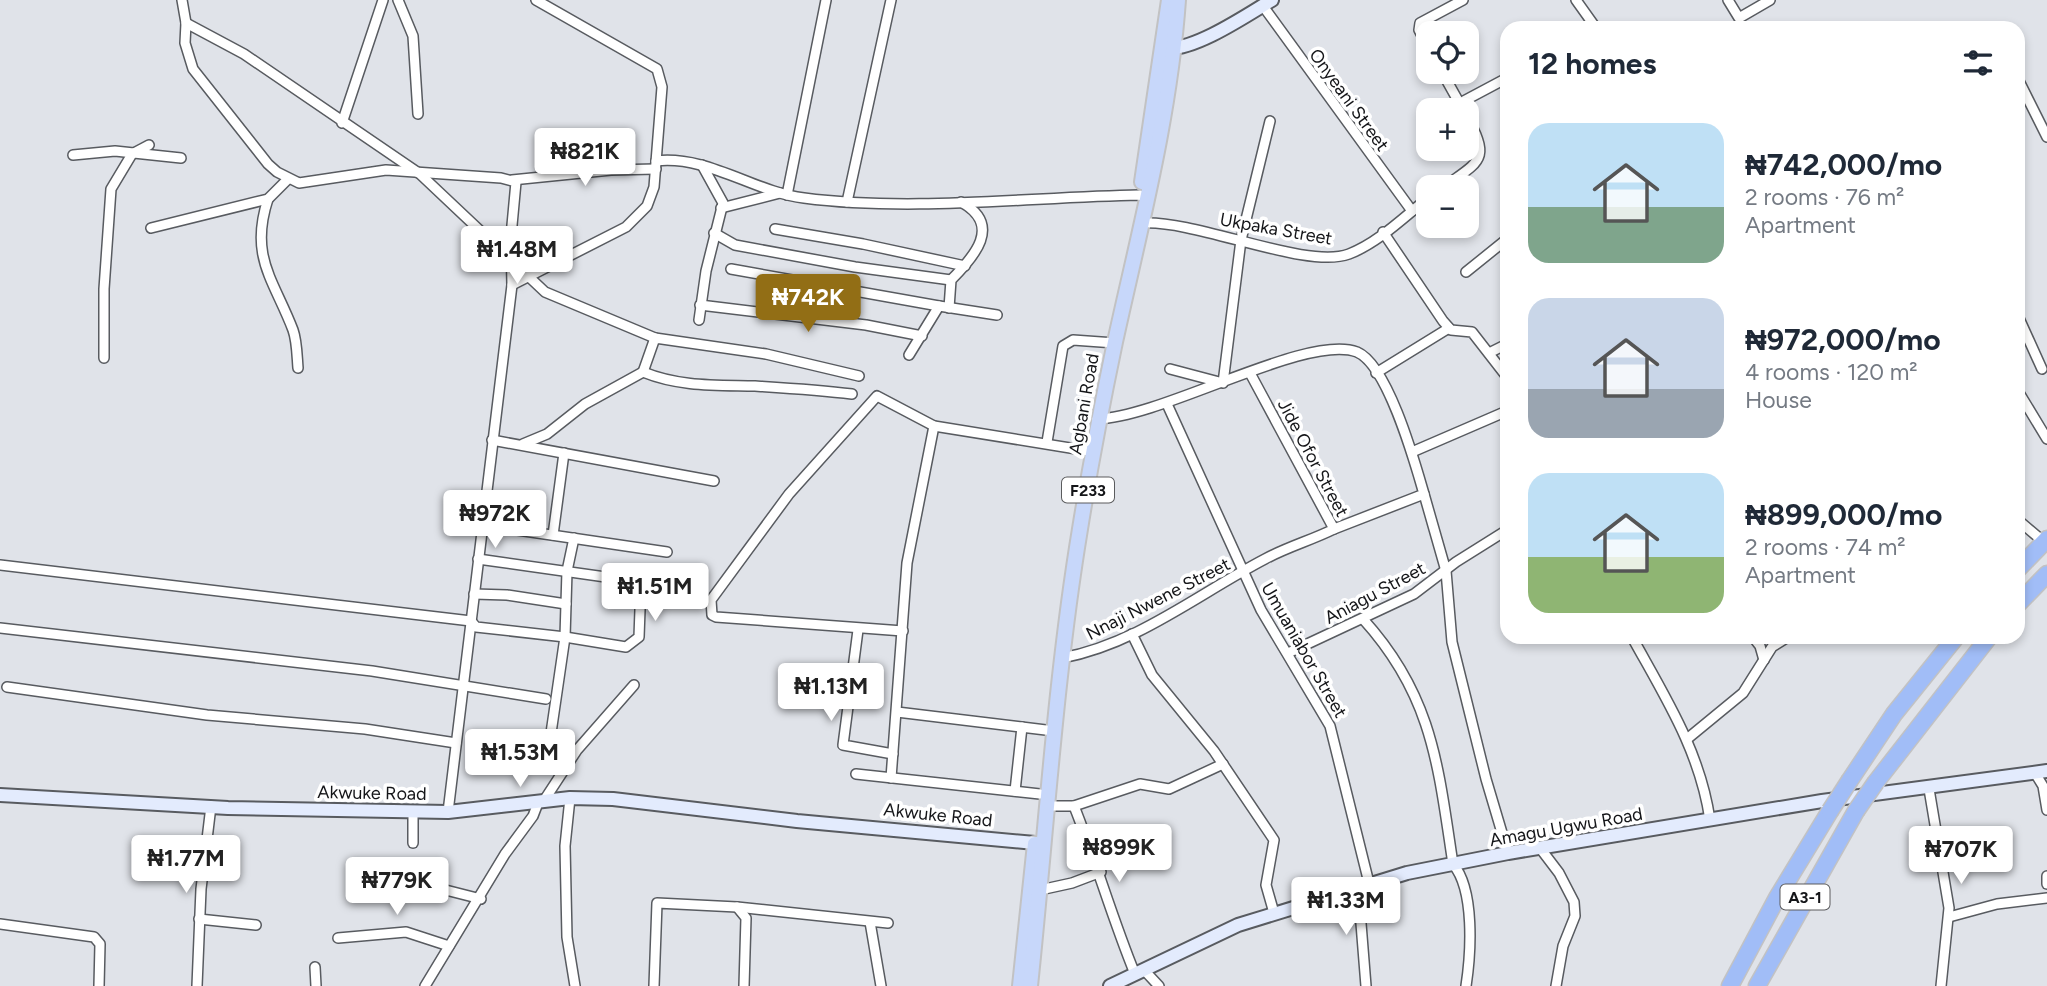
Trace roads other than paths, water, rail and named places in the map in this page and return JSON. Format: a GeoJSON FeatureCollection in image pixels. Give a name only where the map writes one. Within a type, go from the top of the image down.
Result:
{"type":"FeatureCollection","features":[{"type":"Feature","properties":{"kind":"highway"},"geometry":{"type":"LineString","coordinates":[[2025,562],[2046,540]]}},
{"type":"Feature","properties":{"kind":"highway"},"geometry":{"type":"LineString","coordinates":[[2025,597],[2047,574]]}},
{"type":"Feature","properties":{"kind":"highway","name":"A3-1"},"geometry":{"type":"LineString","coordinates":[[1730,986],[1777,898],[1830,811],[1894,714],[1950,644]]}},
{"type":"Feature","properties":{"kind":"highway","name":"A3-1"},"geometry":{"type":"LineString","coordinates":[[1757,986],[1813,882],[1856,811],[1984,644]]}},
{"type":"Feature","properties":{"kind":"main road","name":"Agbani Road"},"geometry":{"type":"LineString","coordinates":[[1169,49],[1170,0]]}},
{"type":"Feature","properties":{"kind":"main road","name":"Agbani Road"},"geometry":{"type":"LineString","coordinates":[[1020,986],[1040,844],[1064,593],[1112,341],[1144,197],[1178,0]]}},
{"type":"Feature","properties":{"kind":"main road","name":"Agbani Road"},"geometry":{"type":"LineString","coordinates":[[1112,341],[1143,223],[1144,197]]}},
{"type":"Feature","properties":{"kind":"main road","name":"Agbani Road"},"geometry":{"type":"LineString","coordinates":[[1051,730],[1091,450]]}},
{"type":"Feature","properties":{"kind":"main road","name":"Agbani Road"},"geometry":{"type":"LineString","coordinates":[[1030,986],[1040,890],[1040,844]]}},
{"type":"Feature","properties":{"kind":"street"},"geometry":{"type":"LineString","coordinates":[[182,0],[186,23],[185,43],[193,69],[268,164],[288,179],[299,183],[367,171],[512,180],[656,165],[670,159],[702,165],[784,194],[847,202],[1144,197]]}},
{"type":"Feature","properties":{"kind":"street"},"geometry":{"type":"LineString","coordinates":[[342,123],[383,0]]}},
{"type":"Feature","properties":{"kind":"street"},"geometry":{"type":"LineString","coordinates":[[398,0],[413,36],[418,114]]}},
{"type":"Feature","properties":{"kind":"street"},"geometry":{"type":"LineString","coordinates":[[512,285],[634,221],[652,199],[656,165],[662,87],[657,69],[536,0]]}},
{"type":"Feature","properties":{"kind":"street"},"geometry":{"type":"LineString","coordinates":[[784,194],[826,0]]}},
{"type":"Feature","properties":{"kind":"street"},"geometry":{"type":"LineString","coordinates":[[847,202],[891,0]]}},
{"type":"Feature","properties":{"kind":"street"},"geometry":{"type":"LineString","coordinates":[[1424,21],[1463,0]]}},
{"type":"Feature","properties":{"kind":"street"},"geometry":{"type":"LineString","coordinates":[[1576,0],[1591,21]]}},
{"type":"Feature","properties":{"kind":"street"},"geometry":{"type":"LineString","coordinates":[[1728,0],[1739,18],[1770,0]]}},
{"type":"Feature","properties":{"kind":"street"},"geometry":{"type":"LineString","coordinates":[[1169,49],[1268,3]]}},
{"type":"Feature","properties":{"kind":"street","name":"Onyeani Street"},"geometry":{"type":"LineString","coordinates":[[1268,3],[1412,211]]}},
{"type":"Feature","properties":{"kind":"street"},"geometry":{"type":"LineString","coordinates":[[186,23],[244,54],[420,174],[545,292],[655,338],[766,354],[859,376]]}},
{"type":"Feature","properties":{"kind":"street"},"geometry":{"type":"LineString","coordinates":[[1476,98],[1500,83]]}},
{"type":"Feature","properties":{"kind":"street"},"geometry":{"type":"LineString","coordinates":[[2025,89],[2042,114],[2047,137]]}},
{"type":"Feature","properties":{"kind":"street"},"geometry":{"type":"LineString","coordinates":[[1223,383],[1241,240],[1270,121]]}},
{"type":"Feature","properties":{"kind":"street"},"geometry":{"type":"LineString","coordinates":[[1479,139],[1479,156]]}},
{"type":"Feature","properties":{"kind":"street"},"geometry":{"type":"LineString","coordinates":[[104,358],[104,289],[111,189],[132,154],[149,145]]}},
{"type":"Feature","properties":{"kind":"street"},"geometry":{"type":"LineString","coordinates":[[73,155],[109,151],[180,158]]}},
{"type":"Feature","properties":{"kind":"street"},"geometry":{"type":"LineString","coordinates":[[1461,175],[1476,161]]}},
{"type":"Feature","properties":{"kind":"street"},"geometry":{"type":"LineString","coordinates":[[699,320],[699,305],[722,198],[702,165]]}},
{"type":"Feature","properties":{"kind":"street"},"geometry":{"type":"LineString","coordinates":[[151,228],[268,199],[288,179]]}},
{"type":"Feature","properties":{"kind":"street"},"geometry":{"type":"LineString","coordinates":[[448,812],[512,285],[511,236],[516,187],[512,180]]}},
{"type":"Feature","properties":{"kind":"street"},"geometry":{"type":"LineString","coordinates":[[721,208],[784,194]]}},
{"type":"Feature","properties":{"kind":"street"},"geometry":{"type":"LineString","coordinates":[[268,199],[261,231],[267,275],[294,332],[298,368]]}},
{"type":"Feature","properties":{"kind":"street"},"geometry":{"type":"LineString","coordinates":[[909,355],[944,307],[951,280],[978,250],[983,236],[981,222],[973,208],[960,201]]}},
{"type":"Feature","properties":{"kind":"street","name":"Ukpaka Street"},"geometry":{"type":"LineString","coordinates":[[1143,223],[1188,227],[1312,255],[1334,257],[1351,253],[1416,208]]}},
{"type":"Feature","properties":{"kind":"street"},"geometry":{"type":"LineString","coordinates":[[775,229],[965,266]]}},
{"type":"Feature","properties":{"kind":"street"},"geometry":{"type":"LineString","coordinates":[[1383,232],[1449,328]]}},
{"type":"Feature","properties":{"kind":"street"},"geometry":{"type":"LineString","coordinates":[[714,233],[735,244],[855,267],[951,280]]}},
{"type":"Feature","properties":{"kind":"street"},"geometry":{"type":"LineString","coordinates":[[1466,272],[1500,245]]}},
{"type":"Feature","properties":{"kind":"street"},"geometry":{"type":"LineString","coordinates":[[731,269],[997,315]]}},
{"type":"Feature","properties":{"kind":"street"},"geometry":{"type":"LineString","coordinates":[[699,305],[866,325],[922,336]]}},
{"type":"Feature","properties":{"kind":"street"},"geometry":{"type":"LineString","coordinates":[[1376,373],[1449,328],[1472,332],[1500,368]]}},
{"type":"Feature","properties":{"kind":"street"},"geometry":{"type":"LineString","coordinates":[[2025,331],[2042,369]]}},
{"type":"Feature","properties":{"kind":"street"},"geometry":{"type":"LineString","coordinates":[[523,444],[547,434],[585,404],[643,372],[655,338]]}},
{"type":"Feature","properties":{"kind":"street"},"geometry":{"type":"LineString","coordinates":[[1047,442],[1063,346],[1073,340],[1112,341]]}},
{"type":"Feature","properties":{"kind":"street"},"geometry":{"type":"LineString","coordinates":[[1489,353],[1500,348]]}},
{"type":"Feature","properties":{"kind":"street"},"geometry":{"type":"LineString","coordinates":[[1097,419],[1167,404],[1301,355],[1338,351],[1358,353],[1376,373],[1396,409],[1412,452],[1446,570],[1452,642],[1486,779],[1508,853]]}},
{"type":"Feature","properties":{"kind":"street"},"geometry":{"type":"LineString","coordinates":[[1170,369],[1223,383]]}},
{"type":"Feature","properties":{"kind":"street"},"geometry":{"type":"LineString","coordinates":[[643,372],[659,378],[704,386],[751,386],[852,394]]}},
{"type":"Feature","properties":{"kind":"street","name":"Jide Ofor Street"},"geometry":{"type":"LineString","coordinates":[[1250,373],[1335,529],[1265,559]]}},
{"type":"Feature","properties":{"kind":"street"},"geometry":{"type":"LineString","coordinates":[[902,631],[858,630],[716,617],[712,615],[711,600],[789,494],[873,398],[881,396],[934,426],[1091,450]]}},
{"type":"Feature","properties":{"kind":"street"},"geometry":{"type":"LineString","coordinates":[[2025,403],[2047,439]]}},
{"type":"Feature","properties":{"kind":"street","name":"Umuaniabor Street"},"geometry":{"type":"LineString","coordinates":[[1167,404],[1261,610],[1335,739],[1364,884],[1366,986]]}},
{"type":"Feature","properties":{"kind":"street"},"geometry":{"type":"LineString","coordinates":[[1412,452],[1500,414]]}},
{"type":"Feature","properties":{"kind":"street"},"geometry":{"type":"LineString","coordinates":[[891,778],[907,564],[934,426]]}},
{"type":"Feature","properties":{"kind":"street"},"geometry":{"type":"LineString","coordinates":[[492,440],[714,481]]}},
{"type":"Feature","properties":{"kind":"street"},"geometry":{"type":"LineString","coordinates":[[553,535],[564,453]]}},
{"type":"Feature","properties":{"kind":"street"},"geometry":{"type":"LineString","coordinates":[[1335,529],[1424,494]]}},
{"type":"Feature","properties":{"kind":"street"},"geometry":{"type":"LineString","coordinates":[[484,525],[667,552]]}},
{"type":"Feature","properties":{"kind":"street"},"geometry":{"type":"LineString","coordinates":[[2025,525],[2046,540]]}},
{"type":"Feature","properties":{"kind":"street","name":"Aniagu Street"},"geometry":{"type":"LineString","coordinates":[[1288,653],[1414,594],[1500,535]]}},
{"type":"Feature","properties":{"kind":"street"},"geometry":{"type":"LineString","coordinates":[[569,761],[561,758],[551,733],[565,637],[567,571],[574,538]]}},
{"type":"Feature","properties":{"kind":"street"},"geometry":{"type":"LineString","coordinates":[[0,565],[471,621],[476,627],[565,637],[626,648],[639,637],[643,587],[641,582],[478,559]]}},
{"type":"Feature","properties":{"kind":"street","name":"Nnaji Nwene Street"},"geometry":{"type":"LineString","coordinates":[[1062,658],[1088,654],[1132,634],[1265,559]]}},
{"type":"Feature","properties":{"kind":"street"},"geometry":{"type":"LineString","coordinates":[[474,594],[507,594],[566,604]]}},
{"type":"Feature","properties":{"kind":"street"},"geometry":{"type":"LineString","coordinates":[[1363,619],[1406,673],[1420,705],[1438,766],[1453,864],[1461,874],[1467,904],[1471,951],[1466,986]]}},
{"type":"Feature","properties":{"kind":"street"},"geometry":{"type":"LineString","coordinates":[[0,628],[463,684],[546,699]]}},
{"type":"Feature","properties":{"kind":"street"},"geometry":{"type":"LineString","coordinates":[[858,630],[843,745],[893,754]]}},
{"type":"Feature","properties":{"kind":"street"},"geometry":{"type":"LineString","coordinates":[[1132,634],[1152,675],[1223,764],[1274,840],[1266,885],[1274,912]]}},
{"type":"Feature","properties":{"kind":"street"},"geometry":{"type":"LineString","coordinates":[[1636,644],[1687,739],[1701,771],[1710,820]]}},
{"type":"Feature","properties":{"kind":"street"},"geometry":{"type":"LineString","coordinates":[[1757,644],[1763,660]]}},
{"type":"Feature","properties":{"kind":"street"},"geometry":{"type":"LineString","coordinates":[[1687,739],[1744,693],[1775,645],[1772,644]]}},
{"type":"Feature","properties":{"kind":"street"},"geometry":{"type":"LineString","coordinates":[[425,986],[481,899],[505,854],[569,761],[598,723],[617,708],[634,685]]}},
{"type":"Feature","properties":{"kind":"street"},"geometry":{"type":"LineString","coordinates":[[7,687],[207,715],[365,729],[456,743]]}},
{"type":"Feature","properties":{"kind":"street"},"geometry":{"type":"LineString","coordinates":[[897,712],[1051,730]]}},
{"type":"Feature","properties":{"kind":"street"},"geometry":{"type":"LineString","coordinates":[[1015,791],[1022,727]]}},
{"type":"Feature","properties":{"kind":"street"},"geometry":{"type":"LineString","coordinates":[[856,774],[1015,791],[1074,806],[1140,784],[1169,789],[1223,764]]}},
{"type":"Feature","properties":{"kind":"street"},"geometry":{"type":"LineString","coordinates":[[2041,772],[2047,810]]}},
{"type":"Feature","properties":{"kind":"street","name":"Amagu Ugwu Road"},"geometry":{"type":"LineString","coordinates":[[1110,986],[1238,925],[1364,884],[1508,853],[1822,801],[1929,789],[2041,772]]}},
{"type":"Feature","properties":{"kind":"street"},"geometry":{"type":"LineString","coordinates":[[1929,789],[1949,917],[1941,986]]}},
{"type":"Feature","properties":{"kind":"street","name":"Akwuke Road"},"geometry":{"type":"LineString","coordinates":[[0,795],[211,806],[448,812],[570,798],[613,799],[797,821],[959,833],[1040,844]]}},
{"type":"Feature","properties":{"kind":"street"},"geometry":{"type":"LineString","coordinates":[[570,798],[565,846],[567,937],[575,986]]}},
{"type":"Feature","properties":{"kind":"street"},"geometry":{"type":"LineString","coordinates":[[197,986],[199,919],[211,806]]}},
{"type":"Feature","properties":{"kind":"street"},"geometry":{"type":"LineString","coordinates":[[1074,806],[1101,872],[1116,928],[1139,972],[1159,986]]}},
{"type":"Feature","properties":{"kind":"street"},"geometry":{"type":"LineString","coordinates":[[413,811],[413,843]]}},
{"type":"Feature","properties":{"kind":"street"},"geometry":{"type":"LineString","coordinates":[[1540,848],[1570,890],[1575,910],[1571,932],[1563,946],[1556,986]]}},
{"type":"Feature","properties":{"kind":"street"},"geometry":{"type":"LineString","coordinates":[[1040,890],[1101,872]]}},
{"type":"Feature","properties":{"kind":"street"},"geometry":{"type":"LineString","coordinates":[[2047,876],[2047,884]]}},
{"type":"Feature","properties":{"kind":"street"},"geometry":{"type":"LineString","coordinates":[[422,884],[481,899]]}},
{"type":"Feature","properties":{"kind":"street"},"geometry":{"type":"LineString","coordinates":[[1949,917],[1997,904],[2047,898]]}},
{"type":"Feature","properties":{"kind":"street"},"geometry":{"type":"LineString","coordinates":[[654,986],[657,904],[737,907],[888,923]]}},
{"type":"Feature","properties":{"kind":"street"},"geometry":{"type":"LineString","coordinates":[[737,907],[746,918],[744,986]]}},
{"type":"Feature","properties":{"kind":"street"},"geometry":{"type":"LineString","coordinates":[[199,919],[256,925]]}},
{"type":"Feature","properties":{"kind":"street"},"geometry":{"type":"LineString","coordinates":[[870,922],[881,986]]}},
{"type":"Feature","properties":{"kind":"street"},"geometry":{"type":"LineString","coordinates":[[0,924],[89,934],[100,944],[99,986]]}},
{"type":"Feature","properties":{"kind":"street"},"geometry":{"type":"LineString","coordinates":[[338,938],[406,932],[449,946]]}},
{"type":"Feature","properties":{"kind":"street"},"geometry":{"type":"LineString","coordinates":[[315,967],[316,986]]}}]}
